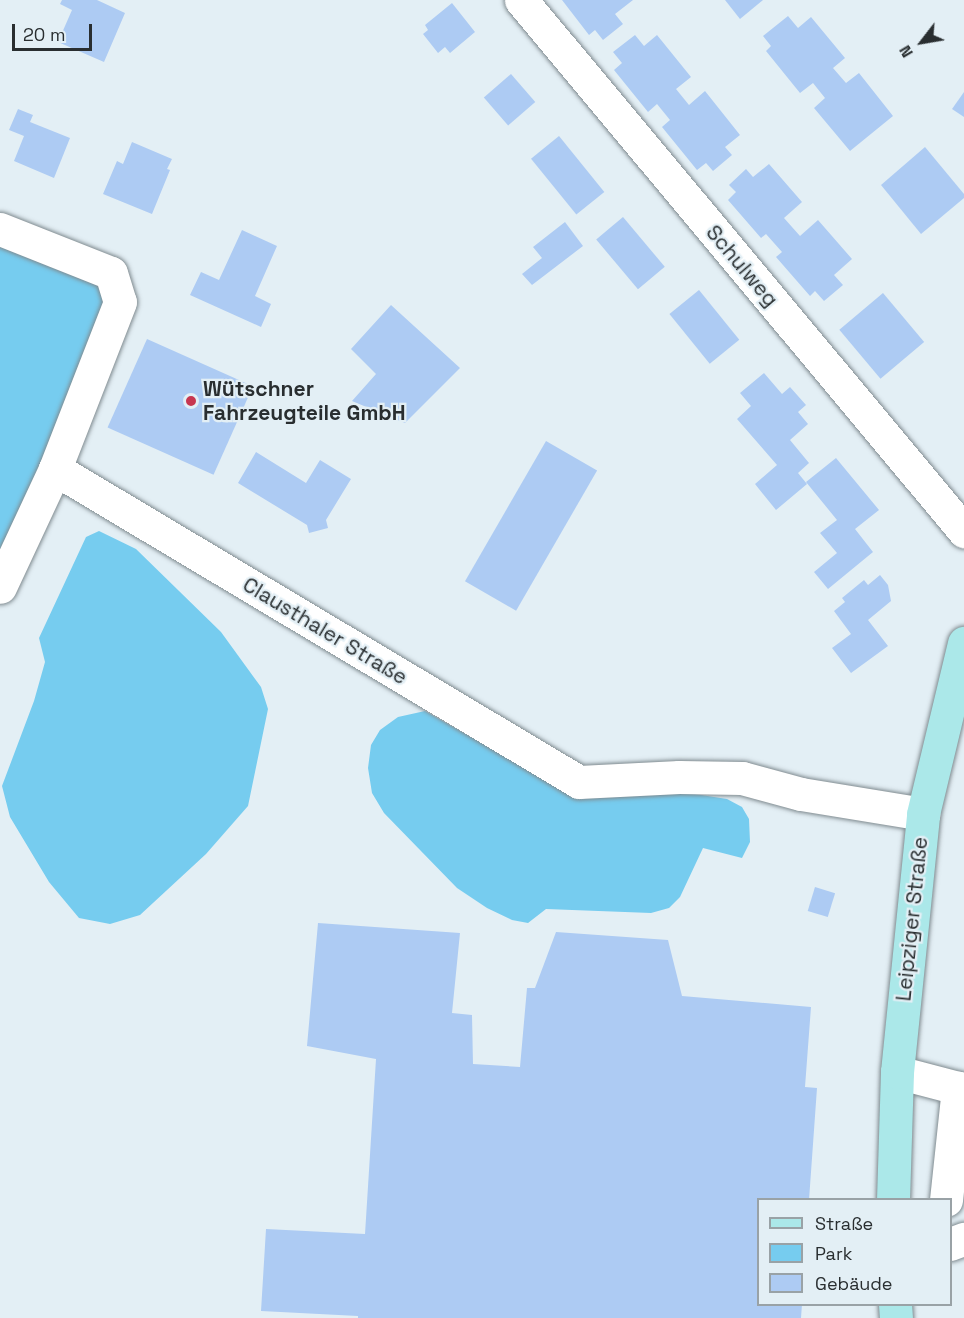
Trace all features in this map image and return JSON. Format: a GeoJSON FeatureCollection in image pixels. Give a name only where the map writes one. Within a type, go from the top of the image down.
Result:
{"type":"FeatureCollection","features":[{"type":"Feature","properties":{"kind":"main road","name":"Leipziger Straße"},"geometry":{"type":"LineString","coordinates":[[893,1198],[897,1072],[923,814],[964,643]]}},
{"type":"Feature","properties":{"kind":"street","name":"Schulweg"},"geometry":{"type":"LineString","coordinates":[[521,0],[964,531]]}},
{"type":"Feature","properties":{"kind":"street"},"geometry":{"type":"LineString","coordinates":[[0,229],[111,273],[120,302],[56,468],[0,587]]}},
{"type":"Feature","properties":{"kind":"street","name":"Clausthaler Straße"},"geometry":{"type":"LineString","coordinates":[[56,468],[579,782],[679,777],[742,778],[801,794],[923,814]]}},
{"type":"Feature","properties":{"kind":"street"},"geometry":{"type":"LineString","coordinates":[[897,1072],[961,1100],[946,1198]]}},
{"type":"Feature","properties":{"kind":"green space"},"geometry":{"type":"Polygon","coordinates":[[[0,229],[111,273],[120,302],[0,587],[0,229]]]}},
{"type":"Feature","properties":{"kind":"green space"},"geometry":{"type":"Polygon","coordinates":[[[99,531],[136,549],[221,632],[261,687],[268,709],[248,806],[206,854],[140,915],[110,924],[79,918],[49,882],[10,817],[2,786],[34,701],[45,662],[39,638],[86,537],[99,531]]]}},
{"type":"Feature","properties":{"kind":"green space"},"geometry":{"type":"Polygon","coordinates":[[[425,711],[541,777],[669,790],[727,799],[742,807],[749,819],[750,842],[742,858],[703,848],[680,897],[669,908],[651,913],[546,909],[528,923],[512,920],[487,908],[457,888],[384,813],[372,793],[368,768],[371,745],[380,730],[398,717],[425,711]]]}},
{"type":"Feature","properties":{"kind":"building"},"geometry":{"type":"Polygon","coordinates":[[[62,0],[97,0],[125,13],[104,62],[58,42],[72,10],[60,4],[62,0]]]}},
{"type":"Feature","properties":{"kind":"building"},"geometry":{"type":"Polygon","coordinates":[[[562,0],[633,0],[615,14],[623,24],[603,40],[595,30],[589,35],[562,0]]]}},
{"type":"Feature","properties":{"kind":"building"},"geometry":{"type":"Polygon","coordinates":[[[725,0],[763,0],[740,19],[725,0]]]}},
{"type":"Feature","properties":{"kind":"building"},"geometry":{"type":"Polygon","coordinates":[[[452,3],[475,32],[450,53],[445,47],[438,53],[423,34],[428,30],[425,25],[452,3]]]}},
{"type":"Feature","properties":{"kind":"building"},"geometry":{"type":"Polygon","coordinates":[[[788,16],[798,28],[811,17],[845,58],[833,68],[846,83],[859,73],[893,116],[850,151],[814,108],[825,98],[813,83],[800,93],[766,51],[771,46],[763,36],[788,16]]]}},
{"type":"Feature","properties":{"kind":"building"},"geometry":{"type":"Polygon","coordinates":[[[635,35],[644,46],[657,35],[691,77],[676,89],[689,105],[705,91],[740,135],[725,147],[732,155],[713,171],[706,163],[697,170],[662,127],[670,120],[657,104],[648,112],[614,70],[622,63],[613,52],[635,35]]]}},
{"type":"Feature","properties":{"kind":"building"},"geometry":{"type":"Polygon","coordinates":[[[511,74],[535,102],[508,126],[484,98],[511,74]]]}},
{"type":"Feature","properties":{"kind":"building"},"geometry":{"type":"Polygon","coordinates":[[[964,92],[964,117],[952,109],[964,92]]]}},
{"type":"Feature","properties":{"kind":"building"},"geometry":{"type":"Polygon","coordinates":[[[18,109],[33,115],[30,122],[70,138],[54,178],[14,161],[24,136],[9,130],[18,109]]]}},
{"type":"Feature","properties":{"kind":"building"},"geometry":{"type":"Polygon","coordinates":[[[559,136],[604,192],[576,215],[531,159],[559,136]]]}},
{"type":"Feature","properties":{"kind":"building"},"geometry":{"type":"Polygon","coordinates":[[[132,142],[172,159],[167,169],[170,170],[152,214],[103,194],[117,161],[123,164],[132,142]]]}},
{"type":"Feature","properties":{"kind":"building"},"geometry":{"type":"Polygon","coordinates":[[[925,147],[964,194],[964,198],[921,234],[881,185],[925,147]]]}},
{"type":"Feature","properties":{"kind":"building"},"geometry":{"type":"Polygon","coordinates":[[[769,164],[802,202],[784,218],[800,236],[818,220],[852,259],[834,275],[843,285],[824,301],[815,291],[810,296],[776,257],[782,252],[766,234],[761,238],[728,200],[736,192],[729,185],[746,169],[753,177],[769,164]]]}},
{"type":"Feature","properties":{"kind":"building"},"geometry":{"type":"Polygon","coordinates":[[[623,217],[665,267],[638,289],[596,239],[623,217]]]}},
{"type":"Feature","properties":{"kind":"building"},"geometry":{"type":"Polygon","coordinates":[[[565,222],[583,246],[532,285],[522,274],[542,258],[533,247],[565,222]]]}},
{"type":"Feature","properties":{"kind":"building"},"geometry":{"type":"Polygon","coordinates":[[[242,230],[277,246],[255,296],[271,304],[261,327],[190,295],[201,272],[219,280],[242,230]]]}},
{"type":"Feature","properties":{"kind":"building"},"geometry":{"type":"Polygon","coordinates":[[[699,290],[739,340],[710,364],[669,314],[699,290]]]}},
{"type":"Feature","properties":{"kind":"building"},"geometry":{"type":"Polygon","coordinates":[[[883,293],[924,342],[880,379],[839,330],[883,293]]]}},
{"type":"Feature","properties":{"kind":"building"},"geometry":{"type":"Polygon","coordinates":[[[391,305],[460,368],[405,423],[352,401],[376,374],[351,349],[391,305]]]}},
{"type":"Feature","properties":{"kind":"building"},"geometry":{"type":"Polygon","coordinates":[[[147,339],[253,386],[214,475],[108,428],[147,339]]]}},
{"type":"Feature","properties":{"kind":"building"},"geometry":{"type":"Polygon","coordinates":[[[764,373],[782,394],[790,387],[806,405],[798,412],[808,424],[790,440],[809,463],[798,473],[807,484],[776,510],[755,484],[777,465],[737,419],[751,406],[740,393],[764,373]]]}},
{"type":"Feature","properties":{"kind":"building"},"geometry":{"type":"Polygon","coordinates":[[[546,441],[597,470],[516,611],[465,581],[546,441]]]}},
{"type":"Feature","properties":{"kind":"building"},"geometry":{"type":"Polygon","coordinates":[[[256,452],[306,483],[320,460],[351,479],[326,520],[328,528],[309,533],[307,525],[238,483],[256,452]]]}},
{"type":"Feature","properties":{"kind":"building"},"geometry":{"type":"Polygon","coordinates":[[[836,458],[879,510],[855,529],[873,552],[828,589],[814,572],[837,553],[820,533],[837,520],[806,482],[836,458]]]}},
{"type":"Feature","properties":{"kind":"building"},"geometry":{"type":"Polygon","coordinates":[[[880,575],[888,585],[891,601],[868,620],[888,646],[851,673],[832,648],[851,634],[834,611],[845,602],[842,598],[864,580],[868,585],[880,575]]]}},
{"type":"Feature","properties":{"kind":"building"},"geometry":{"type":"Polygon","coordinates":[[[815,887],[835,893],[828,917],[808,911],[815,887]]]}},
{"type":"Feature","properties":{"kind":"building"},"geometry":{"type":"Polygon","coordinates":[[[318,923],[460,933],[452,1013],[472,1015],[473,1064],[520,1067],[527,988],[535,988],[556,932],[668,940],[682,996],[811,1007],[805,1087],[817,1088],[809,1198],[757,1198],[757,1306],[802,1306],[801,1318],[358,1318],[358,1316],[261,1311],[266,1229],[365,1234],[376,1059],[307,1046],[318,923]]]}},
{"type":"Feature","properties":{"kind":"place","name":"Wütschner Fahrzeugteile GmbH"},"geometry":{"type":"Point","coordinates":[191,401]}}]}
